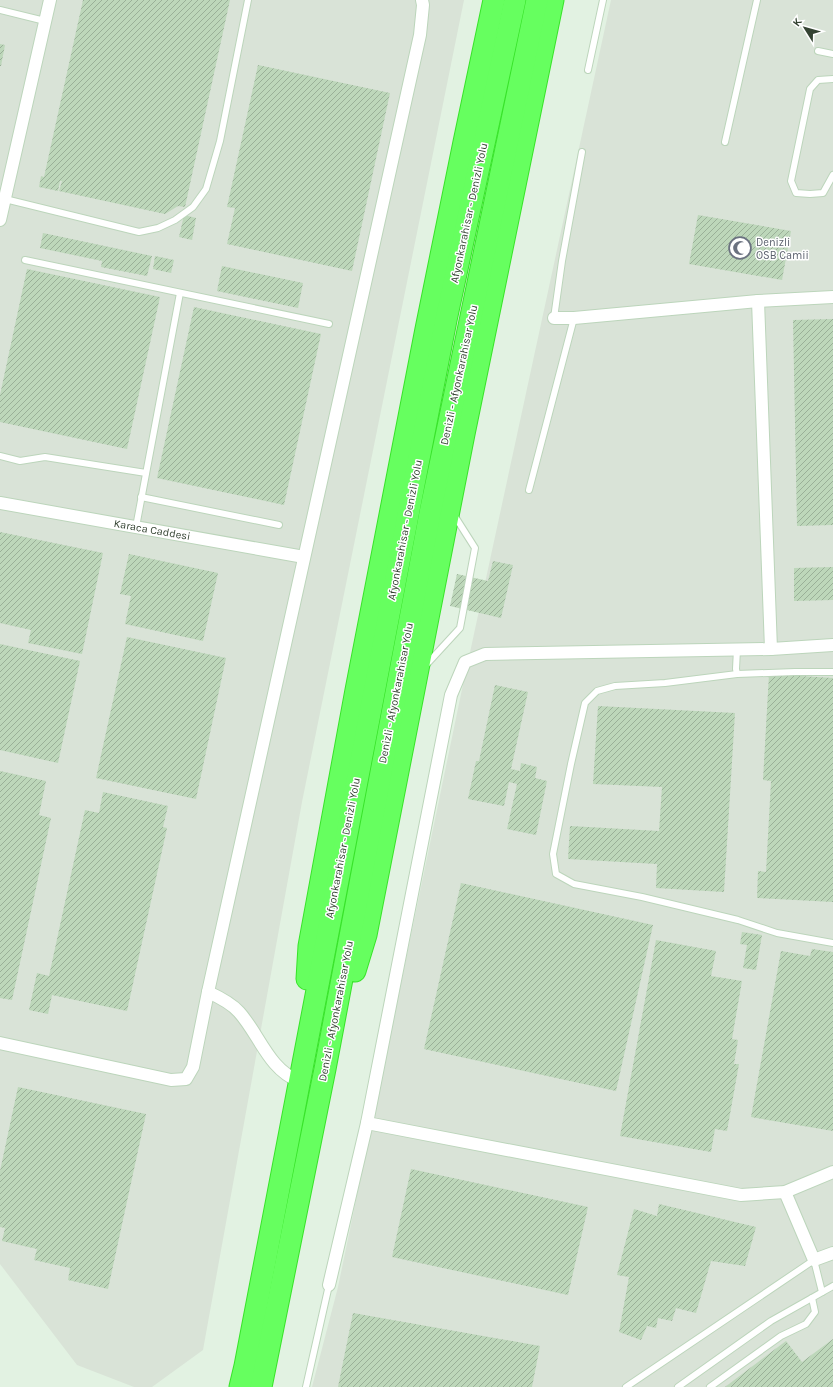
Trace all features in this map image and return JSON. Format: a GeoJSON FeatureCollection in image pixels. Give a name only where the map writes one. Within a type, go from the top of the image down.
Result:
{"type":"FeatureCollection","features":[{"type":"Feature","properties":{"kind":"highway"},"geometry":{"type":"LineString","coordinates":[[240,1387],[301,1071],[310,938],[356,690],[426,329],[494,0]]}},
{"type":"Feature","properties":{"kind":"highway","name":"Afyonkarahisar - Denizli Yolu"},"geometry":{"type":"LineString","coordinates":[[301,1071],[436,373],[515,0]]}},
{"type":"Feature","properties":{"kind":"highway","name":"Denizli - Afyonkarahisar Yolu"},"geometry":{"type":"LineString","coordinates":[[260,1387],[325,1069],[430,513],[537,0]]}},
{"type":"Feature","properties":{"kind":"highway"},"geometry":{"type":"LineString","coordinates":[[325,1069],[366,934],[450,507],[553,0]]}},
{"type":"Feature","properties":{"kind":"street"},"geometry":{"type":"LineString","coordinates":[[0,220],[50,0]]}},
{"type":"Feature","properties":{"kind":"street"},"geometry":{"type":"LineString","coordinates":[[0,1043],[171,1080],[186,1079],[193,1067],[208,992],[420,35],[424,5],[422,0]]}},
{"type":"Feature","properties":{"kind":"street"},"geometry":{"type":"LineString","coordinates":[[554,318],[574,318],[758,301],[833,297]]}},
{"type":"Feature","properties":{"kind":"street"},"geometry":{"type":"LineString","coordinates":[[758,301],[770,649]]}},
{"type":"Feature","properties":{"kind":"street","name":"Karaca Caddesi"},"geometry":{"type":"LineString","coordinates":[[0,503],[304,557]]}},
{"type":"Feature","properties":{"kind":"street"},"geometry":{"type":"LineString","coordinates":[[329,1285],[366,1123],[451,695],[465,662],[485,654],[770,649],[833,645]]}},
{"type":"Feature","properties":{"kind":"street"},"geometry":{"type":"LineString","coordinates":[[208,992],[230,1004],[239,1012],[279,1068],[288,1076],[301,1071]]}},
{"type":"Feature","properties":{"kind":"street"},"geometry":{"type":"LineString","coordinates":[[366,1123],[741,1195],[785,1192],[833,1172]]}},
{"type":"Feature","properties":{"kind":"street"},"geometry":{"type":"LineString","coordinates":[[785,1192],[814,1260],[833,1253]]}},
{"type":"Feature","properties":{"kind":"lane"},"geometry":{"type":"LineString","coordinates":[[5,199],[139,232],[166,225],[193,207],[206,189],[220,141],[248,0]]}},
{"type":"Feature","properties":{"kind":"lane"},"geometry":{"type":"LineString","coordinates":[[588,70],[604,0]]}},
{"type":"Feature","properties":{"kind":"lane"},"geometry":{"type":"LineString","coordinates":[[725,142],[757,0]]}},
{"type":"Feature","properties":{"kind":"lane"},"geometry":{"type":"LineString","coordinates":[[0,10],[45,21]]}},
{"type":"Feature","properties":{"kind":"lane"},"geometry":{"type":"LineString","coordinates":[[818,51],[833,54]]}},
{"type":"Feature","properties":{"kind":"lane"},"geometry":{"type":"LineString","coordinates":[[833,79],[818,80],[810,89],[791,181],[796,193],[810,194],[823,192],[833,175]]}},
{"type":"Feature","properties":{"kind":"lane"},"geometry":{"type":"LineString","coordinates":[[554,318],[562,261],[582,152]]}},
{"type":"Feature","properties":{"kind":"lane"},"geometry":{"type":"LineString","coordinates":[[25,260],[329,324]]}},
{"type":"Feature","properties":{"kind":"lane"},"geometry":{"type":"LineString","coordinates":[[136,527],[180,293]]}},
{"type":"Feature","properties":{"kind":"lane"},"geometry":{"type":"LineString","coordinates":[[529,490],[574,318]]}},
{"type":"Feature","properties":{"kind":"lane"},"geometry":{"type":"LineString","coordinates":[[0,456],[20,461],[45,457],[146,473]]}},
{"type":"Feature","properties":{"kind":"lane"},"geometry":{"type":"LineString","coordinates":[[141,497],[279,525]]}},
{"type":"Feature","properties":{"kind":"lane"},"geometry":{"type":"LineString","coordinates":[[417,675],[460,628],[475,548],[450,507]]}},
{"type":"Feature","properties":{"kind":"lane"},"geometry":{"type":"LineString","coordinates":[[737,649],[737,674]]}},
{"type":"Feature","properties":{"kind":"lane"},"geometry":{"type":"LineString","coordinates":[[833,672],[737,674],[665,683],[615,686],[597,691],[585,703],[557,829],[553,854],[556,874],[574,884],[642,897],[738,920],[778,932],[833,943]]}},
{"type":"Feature","properties":{"kind":"lane"},"geometry":{"type":"LineString","coordinates":[[626,1387],[814,1260],[822,1292]]}},
{"type":"Feature","properties":{"kind":"lane"},"geometry":{"type":"LineString","coordinates":[[306,1387],[329,1285]]}},
{"type":"Feature","properties":{"kind":"lane"},"geometry":{"type":"LineString","coordinates":[[678,1387],[771,1321],[833,1286]]}},
{"type":"Feature","properties":{"kind":"lane"},"geometry":{"type":"LineString","coordinates":[[710,1387],[782,1336],[806,1324],[815,1312],[812,1298]]}},
{"type":"Feature","properties":{"kind":"shaded area"},"geometry":{"type":"Polygon","coordinates":[[[0,0],[464,0],[302,802],[203,1350],[152,1387],[134,1387],[77,1365],[0,1264],[0,0]]]}},
{"type":"Feature","properties":{"kind":"shaded area"},"geometry":{"type":"Polygon","coordinates":[[[611,0],[833,0],[833,1387],[312,1387],[338,1287],[461,694],[611,0]]]}},
{"type":"Feature","properties":{"kind":"building"},"geometry":{"type":"Polygon","coordinates":[[[83,0],[230,0],[185,207],[178,206],[165,214],[59,191],[62,181],[60,181],[58,191],[39,187],[41,176],[44,177],[83,0]]]}},
{"type":"Feature","properties":{"kind":"building"},"geometry":{"type":"Polygon","coordinates":[[[0,44],[5,45],[1,66],[0,66],[0,44]]]}},
{"type":"Feature","properties":{"kind":"building"},"geometry":{"type":"Polygon","coordinates":[[[258,65],[390,93],[352,271],[227,244],[235,208],[227,207],[258,65]]]}},
{"type":"Feature","properties":{"kind":"building"},"geometry":{"type":"Polygon","coordinates":[[[184,215],[196,218],[192,240],[179,237],[184,215]]]}},
{"type":"Feature","properties":{"kind":"building","name":"Denizli OSB Camii"},"geometry":{"type":"Polygon","coordinates":[[[698,215],[791,231],[782,280],[689,264],[698,215]]]}},
{"type":"Feature","properties":{"kind":"building"},"geometry":{"type":"Polygon","coordinates":[[[43,233],[152,256],[147,276],[101,267],[102,261],[40,248],[43,233]]]}},
{"type":"Feature","properties":{"kind":"building"},"geometry":{"type":"Polygon","coordinates":[[[155,256],[174,260],[171,273],[153,269],[155,256]]]}},
{"type":"Feature","properties":{"kind":"building"},"geometry":{"type":"Polygon","coordinates":[[[222,266],[303,283],[298,308],[217,291],[222,266]]]}},
{"type":"Feature","properties":{"kind":"building"},"geometry":{"type":"Polygon","coordinates":[[[27,269],[160,297],[127,449],[0,422],[0,395],[27,269]]]}},
{"type":"Feature","properties":{"kind":"building"},"geometry":{"type":"Polygon","coordinates":[[[194,307],[321,334],[284,505],[157,478],[194,307]]]}},
{"type":"Feature","properties":{"kind":"building"},"geometry":{"type":"Polygon","coordinates":[[[833,319],[833,525],[797,526],[793,320],[833,319]]]}},
{"type":"Feature","properties":{"kind":"building"},"geometry":{"type":"Polygon","coordinates":[[[0,532],[103,553],[82,654],[28,643],[31,630],[0,623],[0,532]]]}},
{"type":"Feature","properties":{"kind":"building"},"geometry":{"type":"Polygon","coordinates":[[[129,554],[218,573],[203,641],[125,624],[131,596],[120,594],[129,554]]]}},
{"type":"Feature","properties":{"kind":"building"},"geometry":{"type":"Polygon","coordinates":[[[493,561],[513,565],[501,618],[450,606],[457,574],[488,581],[493,561]]]}},
{"type":"Feature","properties":{"kind":"building"},"geometry":{"type":"Polygon","coordinates":[[[833,567],[833,600],[794,601],[794,568],[833,567]]]}},
{"type":"Feature","properties":{"kind":"building"},"geometry":{"type":"Polygon","coordinates":[[[127,637],[226,658],[196,799],[96,778],[127,637]]]}},
{"type":"Feature","properties":{"kind":"building"},"geometry":{"type":"Polygon","coordinates":[[[0,644],[80,661],[58,763],[0,750],[0,644]]]}},
{"type":"Feature","properties":{"kind":"building"},"geometry":{"type":"Polygon","coordinates":[[[769,674],[833,678],[833,902],[757,898],[758,871],[766,872],[771,781],[763,780],[769,674]]]}},
{"type":"Feature","properties":{"kind":"building"},"geometry":{"type":"Polygon","coordinates":[[[495,685],[528,692],[511,769],[520,771],[521,763],[537,767],[535,778],[547,781],[536,835],[507,829],[517,784],[509,782],[504,806],[468,799],[476,761],[479,761],[495,685]]]}},
{"type":"Feature","properties":{"kind":"building"},"geometry":{"type":"Polygon","coordinates":[[[598,706],[735,713],[724,892],[656,888],[657,864],[568,859],[570,826],[659,831],[662,787],[593,784],[598,706]]]}},
{"type":"Feature","properties":{"kind":"building"},"geometry":{"type":"Polygon","coordinates":[[[0,771],[46,781],[39,815],[51,818],[12,1000],[0,998],[0,771]]]}},
{"type":"Feature","properties":{"kind":"building"},"geometry":{"type":"Polygon","coordinates":[[[103,792],[168,806],[163,827],[167,828],[127,1011],[52,995],[48,1014],[29,1010],[37,973],[49,976],[85,810],[99,813],[103,792]]]}},
{"type":"Feature","properties":{"kind":"building"},"geometry":{"type":"Polygon","coordinates":[[[461,883],[653,925],[616,1091],[424,1049],[461,883]]]}},
{"type":"Feature","properties":{"kind":"building"},"geometry":{"type":"Polygon","coordinates":[[[742,932],[762,935],[756,970],[743,968],[747,945],[740,944],[742,932]]]}},
{"type":"Feature","properties":{"kind":"building"},"geometry":{"type":"Polygon","coordinates":[[[656,940],[716,951],[711,976],[742,981],[732,1039],[738,1040],[734,1064],[739,1064],[727,1131],[715,1129],[711,1152],[620,1136],[656,940]]]}},
{"type":"Feature","properties":{"kind":"building"},"geometry":{"type":"Polygon","coordinates":[[[812,949],[833,952],[833,1131],[751,1117],[781,951],[810,956],[812,949]]]}},
{"type":"Feature","properties":{"kind":"building"},"geometry":{"type":"Polygon","coordinates":[[[18,1087],[146,1114],[108,1289],[68,1280],[70,1268],[34,1260],[37,1249],[2,1241],[5,1228],[0,1227],[0,1171],[18,1087]]]}},
{"type":"Feature","properties":{"kind":"building"},"geometry":{"type":"Polygon","coordinates":[[[411,1169],[588,1207],[568,1295],[392,1257],[411,1169]]]}},
{"type":"Feature","properties":{"kind":"building"},"geometry":{"type":"Polygon","coordinates":[[[659,1204],[756,1227],[745,1266],[711,1261],[696,1313],[676,1308],[672,1321],[658,1318],[656,1328],[647,1326],[641,1340],[619,1332],[629,1277],[617,1275],[634,1209],[657,1216],[659,1204]]]}},
{"type":"Feature","properties":{"kind":"building"},"geometry":{"type":"Polygon","coordinates":[[[353,1313],[540,1346],[532,1387],[338,1387],[353,1313]]]}},
{"type":"Feature","properties":{"kind":"building"},"geometry":{"type":"Polygon","coordinates":[[[833,1339],[833,1387],[725,1387],[786,1341],[802,1362],[833,1339]]]}},
{"type":"Feature","properties":{"kind":"place","name":"Denizli OSB Camii"},"geometry":{"type":"Point","coordinates":[740,248]}}]}
